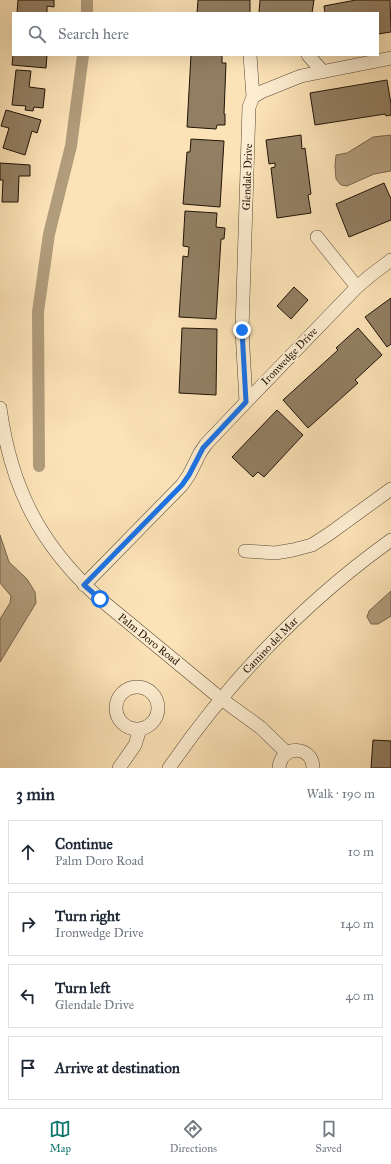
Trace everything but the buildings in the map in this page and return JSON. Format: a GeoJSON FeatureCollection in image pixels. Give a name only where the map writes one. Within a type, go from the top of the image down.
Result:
{"type":"FeatureCollection","features":[{"type":"Feature","properties":{"kind":"street","name":"Glendale Drive"},"geometry":{"type":"LineString","coordinates":[[246,402],[242,330],[249,107],[253,97],[250,56]]}},
{"type":"Feature","properties":{"kind":"street"},"geometry":{"type":"LineString","coordinates":[[309,56],[323,72]]}},
{"type":"Feature","properties":{"kind":"street"},"geometry":{"type":"LineString","coordinates":[[253,97],[260,92],[301,76],[391,58]]}},
{"type":"Feature","properties":{"kind":"street"},"geometry":{"type":"LineString","coordinates":[[317,236],[358,287]]}},
{"type":"Feature","properties":{"kind":"street","name":"Ironwedge Drive"},"geometry":{"type":"LineString","coordinates":[[84,585],[182,485],[203,448],[246,402],[358,287],[391,260]]}},
{"type":"Feature","properties":{"kind":"street","name":"Palm Doro Road"},"geometry":{"type":"LineString","coordinates":[[0,408],[7,450],[16,480],[28,508],[45,537],[63,562],[84,585],[220,698],[260,727],[287,753]]}},
{"type":"Feature","properties":{"kind":"street"},"geometry":{"type":"LineString","coordinates":[[245,551],[275,553],[312,545],[391,489]]}},
{"type":"Feature","properties":{"kind":"street","name":"Camino del Mar"},"geometry":{"type":"LineString","coordinates":[[168,768],[220,698],[257,656],[292,621],[334,584],[391,540]]}},
{"type":"Feature","properties":{"kind":"street"},"geometry":{"type":"LineString","coordinates":[[119,768],[135,745],[140,729]]}},
{"type":"Feature","properties":{"kind":"street"},"geometry":{"type":"LineString","coordinates":[[279,768],[280,762],[287,753],[298,750],[303,752],[311,759],[313,768]]}},
{"type":"Feature","properties":{"kind":"shaded area"},"geometry":{"type":"Polygon","coordinates":[[[391,135],[391,171],[374,174],[347,186],[341,185],[336,179],[336,155],[347,153],[373,137],[391,135]]]}},
{"type":"Feature","properties":{"kind":"shaded area"},"geometry":{"type":"Polygon","coordinates":[[[0,535],[9,562],[27,579],[35,592],[36,603],[0,662],[0,619],[10,603],[11,596],[0,583],[0,535]]]}},
{"type":"Feature","properties":{"kind":"shaded area"},"geometry":{"type":"Polygon","coordinates":[[[391,591],[391,616],[378,624],[371,624],[367,617],[369,611],[391,591]]]}},
{"type":"Feature","properties":{"kind":"waterway"},"geometry":{"type":"LineString","coordinates":[[87,0],[87,12]]}},
{"type":"Feature","properties":{"kind":"waterway"},"geometry":{"type":"LineString","coordinates":[[39,466],[38,312],[49,234],[71,146],[83,56]]}},
{"type":"Feature","properties":{"kind":"route"},"geometry":{"type":"LineString","coordinates":[[100,599],[84,585],[182,485],[203,448],[246,402],[242,330]]}}]}
